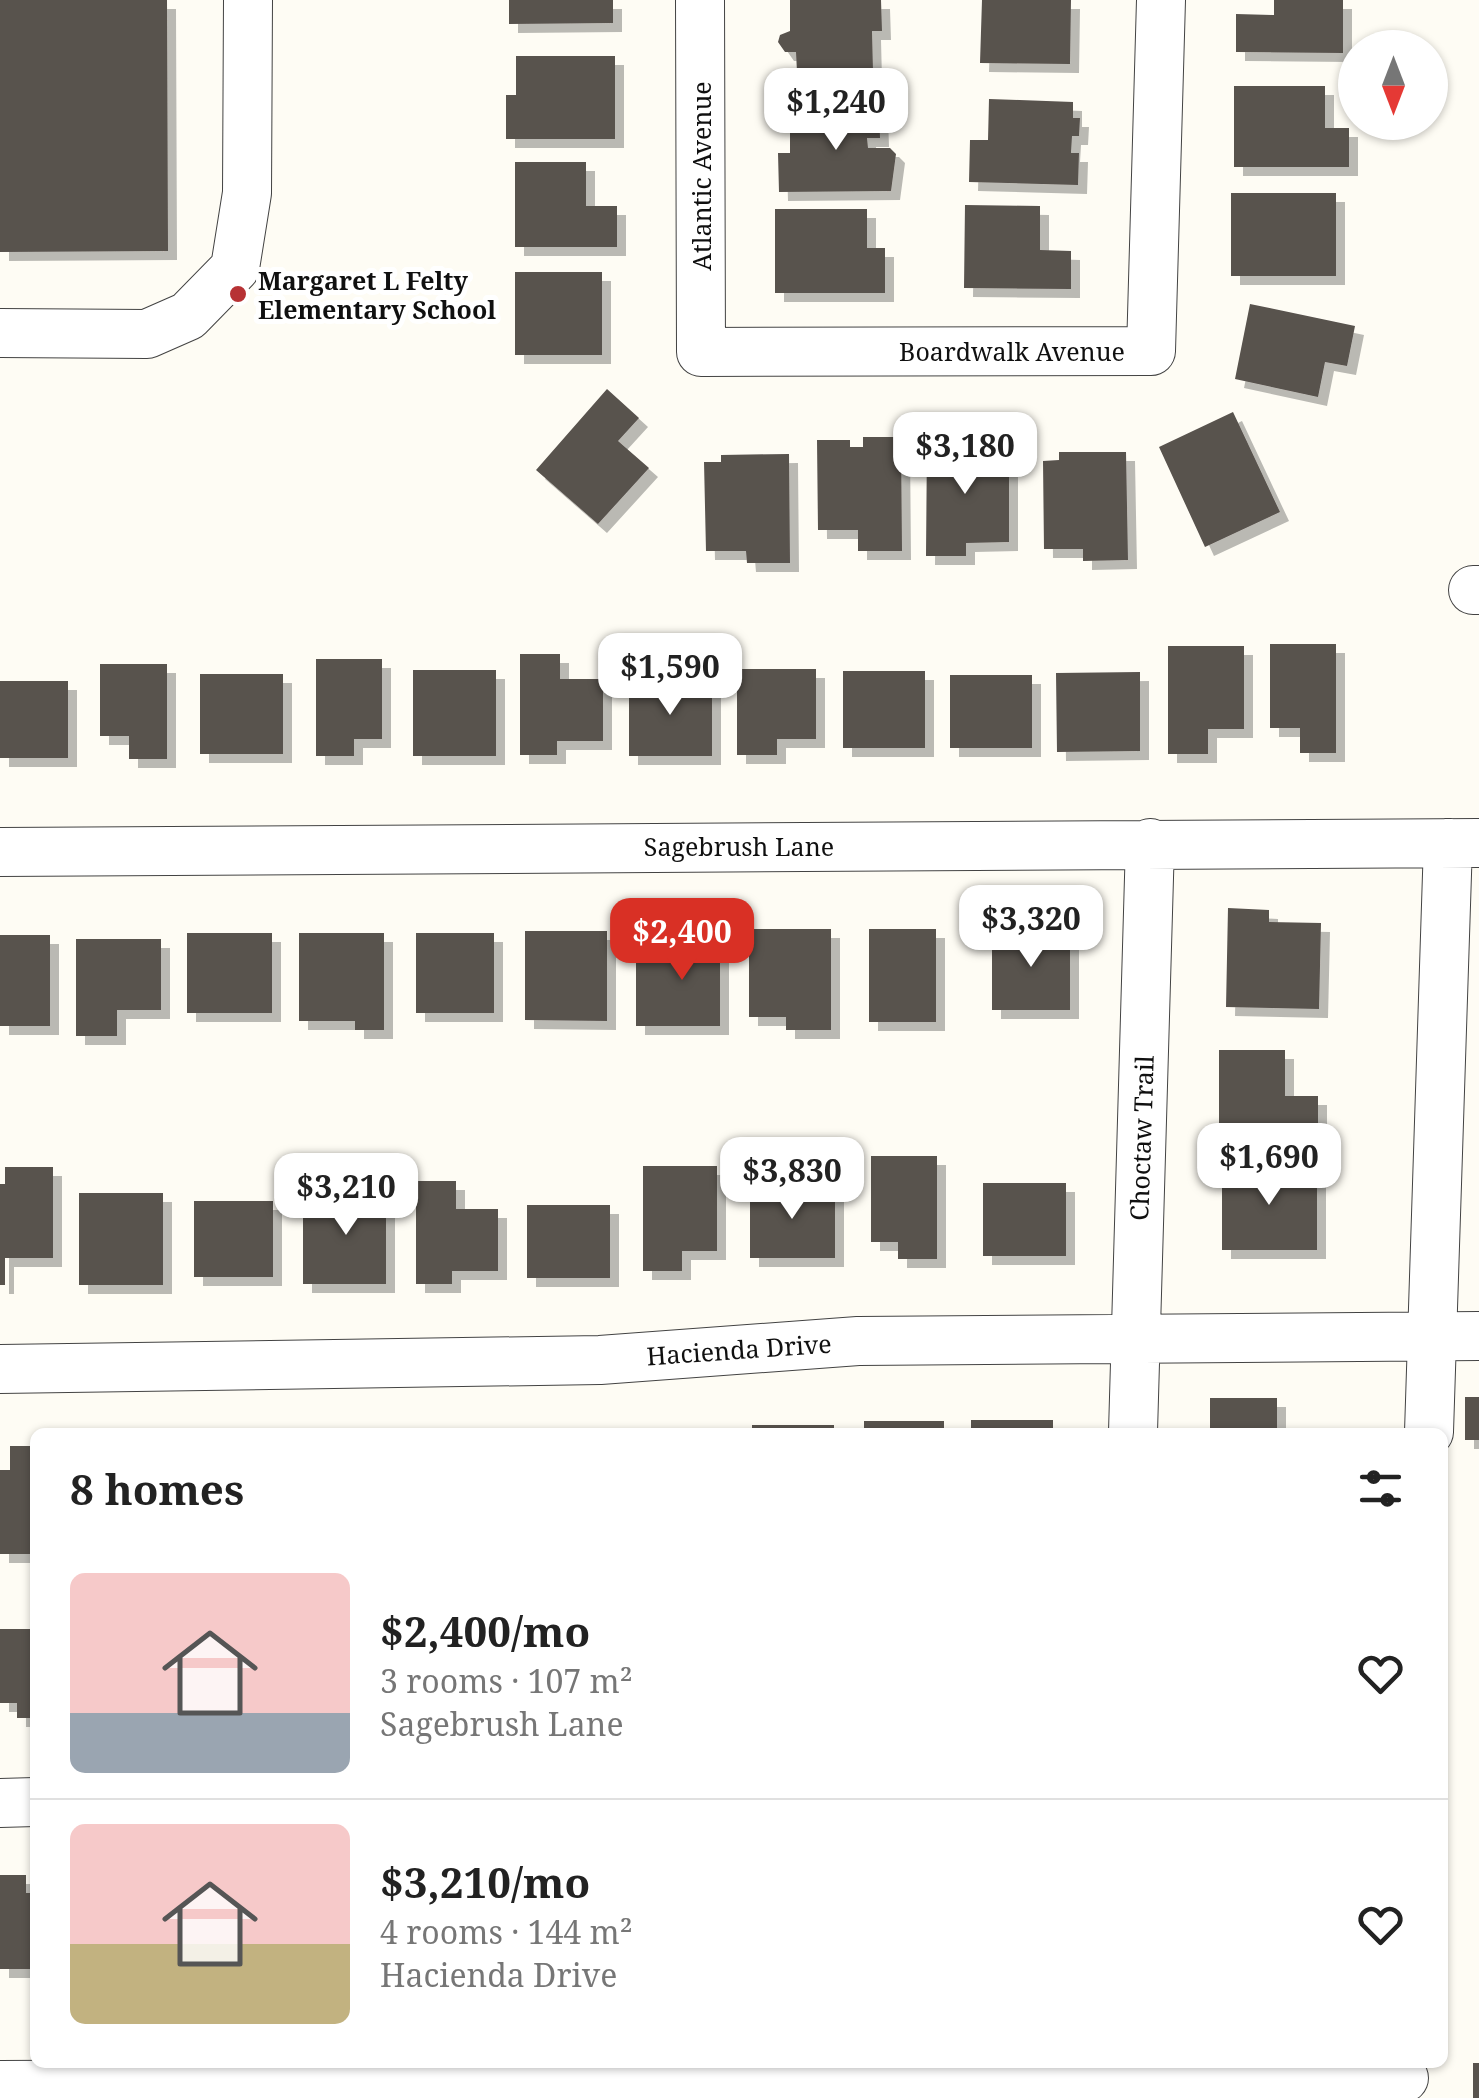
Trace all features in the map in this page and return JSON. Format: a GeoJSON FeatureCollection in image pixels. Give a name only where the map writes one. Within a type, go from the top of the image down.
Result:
{"type":"FeatureCollection","features":[{"type":"Feature","properties":{"kind":"street"},"geometry":{"type":"LineString","coordinates":[[0,332],[147,334],[188,316],[235,268],[247,193],[248,0]]}},
{"type":"Feature","properties":{"kind":"street","name":"Atlantic Avenue"},"geometry":{"type":"LineString","coordinates":[[700,0],[702,352]]}},
{"type":"Feature","properties":{"kind":"street","name":"Boardwalk Avenue"},"geometry":{"type":"LineString","coordinates":[[702,352],[1151,351],[1161,0]]}},
{"type":"Feature","properties":{"kind":"street","name":"Choctaw Trail"},"geometry":{"type":"LineString","coordinates":[[1132,1428],[1150,843]]}},
{"type":"Feature","properties":{"kind":"street"},"geometry":{"type":"LineString","coordinates":[[1431,1428],[1456,1336],[1463,843]]}},
{"type":"Feature","properties":{"kind":"street","name":"Sagebrush Lane"},"geometry":{"type":"LineString","coordinates":[[0,852],[1463,843]]}},
{"type":"Feature","properties":{"kind":"street","name":"Hacienda Drive"},"geometry":{"type":"LineString","coordinates":[[0,1368],[600,1360],[858,1341],[1456,1336]]}},
{"type":"Feature","properties":{"kind":"street"},"geometry":{"type":"LineString","coordinates":[[0,1803],[30,1802]]}},
{"type":"Feature","properties":{"kind":"street"},"geometry":{"type":"LineString","coordinates":[[0,2085],[1404,2080]]}},
{"type":"Feature","properties":{"kind":"building"},"geometry":{"type":"Polygon","coordinates":[[[0,0],[167,0],[168,251],[0,252],[0,0]]]}},
{"type":"Feature","properties":{"kind":"building"},"geometry":{"type":"Polygon","coordinates":[[[509,0],[613,0],[613,23],[509,24],[509,0]]]}},
{"type":"Feature","properties":{"kind":"building"},"geometry":{"type":"Polygon","coordinates":[[[790,0],[881,0],[882,31],[872,31],[873,71],[797,72],[796,52],[785,52],[778,42],[780,35],[790,31],[790,0]]]}},
{"type":"Feature","properties":{"kind":"building"},"geometry":{"type":"Polygon","coordinates":[[[982,0],[1071,0],[1070,64],[980,63],[982,0]]]}},
{"type":"Feature","properties":{"kind":"building"},"geometry":{"type":"Polygon","coordinates":[[[1274,0],[1343,0],[1338,53],[1236,52],[1236,14],[1274,15],[1274,0]]]}},
{"type":"Feature","properties":{"kind":"building"},"geometry":{"type":"Polygon","coordinates":[[[516,56],[615,56],[615,139],[506,139],[506,95],[516,95],[516,56]]]}},
{"type":"Feature","properties":{"kind":"building"},"geometry":{"type":"Polygon","coordinates":[[[1234,86],[1325,86],[1325,128],[1338,128],[1338,140],[1349,140],[1349,167],[1234,167],[1234,86]]]}},
{"type":"Feature","properties":{"kind":"building"},"geometry":{"type":"Polygon","coordinates":[[[989,99],[1073,102],[1073,118],[1080,118],[1079,136],[1072,136],[1071,153],[1079,153],[1078,185],[969,182],[970,140],[988,140],[989,99]]]}},
{"type":"Feature","properties":{"kind":"building"},"geometry":{"type":"Polygon","coordinates":[[[809,107],[879,107],[880,138],[867,138],[868,148],[890,148],[896,154],[891,191],[779,192],[778,153],[790,153],[790,113],[809,113],[809,107]]]}},
{"type":"Feature","properties":{"kind":"building"},"geometry":{"type":"Polygon","coordinates":[[[515,162],[586,162],[586,206],[617,206],[617,247],[515,247],[515,162]]]}},
{"type":"Feature","properties":{"kind":"building"},"geometry":{"type":"Polygon","coordinates":[[[1231,193],[1336,193],[1336,276],[1231,276],[1231,193]]]}},
{"type":"Feature","properties":{"kind":"building"},"geometry":{"type":"Polygon","coordinates":[[[965,205],[1040,206],[1040,250],[1071,251],[1071,289],[964,288],[965,205]]]}},
{"type":"Feature","properties":{"kind":"building"},"geometry":{"type":"Polygon","coordinates":[[[775,209],[867,209],[867,248],[885,248],[885,293],[775,293],[775,209]]]}},
{"type":"Feature","properties":{"kind":"building"},"geometry":{"type":"Polygon","coordinates":[[[515,272],[602,272],[602,355],[515,355],[515,272]]]}},
{"type":"Feature","properties":{"kind":"building"},"geometry":{"type":"Polygon","coordinates":[[[1250,304],[1355,326],[1347,366],[1325,362],[1318,397],[1235,379],[1250,304]]]}},
{"type":"Feature","properties":{"kind":"building"},"geometry":{"type":"Polygon","coordinates":[[[607,389],[639,418],[618,441],[649,468],[598,524],[536,470],[607,389]]]}},
{"type":"Feature","properties":{"kind":"building"},"geometry":{"type":"Polygon","coordinates":[[[1233,412],[1280,512],[1205,547],[1159,447],[1233,412]]]}},
{"type":"Feature","properties":{"kind":"building"},"geometry":{"type":"Polygon","coordinates":[[[983,436],[993,442],[988,459],[1009,460],[1009,542],[966,543],[966,556],[926,556],[927,442],[973,443],[983,436]]]}},
{"type":"Feature","properties":{"kind":"building"},"geometry":{"type":"Polygon","coordinates":[[[863,437],[901,437],[902,551],[858,551],[858,530],[818,530],[817,440],[850,440],[850,447],[863,447],[863,437]]]}},
{"type":"Feature","properties":{"kind":"building"},"geometry":{"type":"Polygon","coordinates":[[[1059,452],[1126,452],[1128,560],[1083,561],[1083,549],[1044,549],[1043,461],[1059,460],[1059,452]]]}},
{"type":"Feature","properties":{"kind":"building"},"geometry":{"type":"Polygon","coordinates":[[[789,454],[790,563],[747,563],[746,551],[706,551],[704,462],[721,462],[721,455],[789,454]]]}},
{"type":"Feature","properties":{"kind":"building"},"geometry":{"type":"Polygon","coordinates":[[[1270,644],[1336,644],[1336,753],[1300,753],[1300,728],[1270,728],[1270,644]]]}},
{"type":"Feature","properties":{"kind":"building"},"geometry":{"type":"Polygon","coordinates":[[[1168,646],[1244,646],[1244,729],[1208,729],[1208,754],[1168,754],[1168,646]]]}},
{"type":"Feature","properties":{"kind":"building"},"geometry":{"type":"Polygon","coordinates":[[[520,654],[560,654],[560,679],[603,679],[603,741],[557,741],[557,755],[520,755],[520,654]]]}},
{"type":"Feature","properties":{"kind":"building"},"geometry":{"type":"Polygon","coordinates":[[[316,659],[382,659],[382,739],[354,739],[354,756],[316,756],[316,659]]]}},
{"type":"Feature","properties":{"kind":"building"},"geometry":{"type":"Polygon","coordinates":[[[100,664],[167,664],[167,759],[129,759],[129,736],[100,736],[100,664]]]}},
{"type":"Feature","properties":{"kind":"building"},"geometry":{"type":"Polygon","coordinates":[[[737,669],[816,669],[816,739],[777,739],[777,755],[737,755],[737,669]]]}},
{"type":"Feature","properties":{"kind":"building"},"geometry":{"type":"Polygon","coordinates":[[[413,670],[496,670],[496,756],[413,756],[413,670]]]}},
{"type":"Feature","properties":{"kind":"building"},"geometry":{"type":"Polygon","coordinates":[[[843,671],[925,671],[925,748],[843,748],[843,671]]]}},
{"type":"Feature","properties":{"kind":"building"},"geometry":{"type":"Polygon","coordinates":[[[1140,672],[1140,751],[1057,752],[1056,673],[1140,672]]]}},
{"type":"Feature","properties":{"kind":"building"},"geometry":{"type":"Polygon","coordinates":[[[200,674],[283,674],[283,754],[200,754],[200,674]]]}},
{"type":"Feature","properties":{"kind":"building"},"geometry":{"type":"Polygon","coordinates":[[[950,675],[1032,675],[1032,748],[950,748],[950,675]]]}},
{"type":"Feature","properties":{"kind":"building"},"geometry":{"type":"Polygon","coordinates":[[[0,681],[68,681],[68,758],[0,758],[0,681]]]}},
{"type":"Feature","properties":{"kind":"building"},"geometry":{"type":"Polygon","coordinates":[[[629,681],[712,681],[712,756],[629,756],[629,681]]]}},
{"type":"Feature","properties":{"kind":"building"},"geometry":{"type":"Polygon","coordinates":[[[1228,908],[1269,910],[1269,922],[1321,923],[1319,1009],[1226,1007],[1228,908]]]}},
{"type":"Feature","properties":{"kind":"building"},"geometry":{"type":"Polygon","coordinates":[[[749,929],[831,929],[831,1030],[786,1030],[786,1017],[749,1017],[749,929]]]}},
{"type":"Feature","properties":{"kind":"building"},"geometry":{"type":"Polygon","coordinates":[[[869,929],[936,929],[936,1022],[869,1022],[869,929]]]}},
{"type":"Feature","properties":{"kind":"building"},"geometry":{"type":"Polygon","coordinates":[[[992,929],[1070,929],[1070,1010],[992,1010],[992,929]]]}},
{"type":"Feature","properties":{"kind":"building"},"geometry":{"type":"Polygon","coordinates":[[[676,930],[720,930],[720,1026],[636,1026],[636,958],[676,958],[676,930]]]}},
{"type":"Feature","properties":{"kind":"building"},"geometry":{"type":"Polygon","coordinates":[[[525,931],[607,931],[607,1021],[525,1020],[525,931]]]}},
{"type":"Feature","properties":{"kind":"building"},"geometry":{"type":"Polygon","coordinates":[[[187,933],[272,933],[272,1013],[187,1013],[187,933]]]}},
{"type":"Feature","properties":{"kind":"building"},"geometry":{"type":"Polygon","coordinates":[[[299,933],[384,933],[384,1030],[355,1030],[355,1021],[299,1021],[299,933]]]}},
{"type":"Feature","properties":{"kind":"building"},"geometry":{"type":"Polygon","coordinates":[[[416,933],[494,933],[494,1013],[416,1013],[416,933]]]}},
{"type":"Feature","properties":{"kind":"building"},"geometry":{"type":"Polygon","coordinates":[[[0,935],[50,935],[50,1026],[0,1026],[0,935]]]}},
{"type":"Feature","properties":{"kind":"building"},"geometry":{"type":"Polygon","coordinates":[[[76,939],[161,939],[161,1010],[117,1010],[117,1036],[76,1036],[76,939]]]}},
{"type":"Feature","properties":{"kind":"building"},"geometry":{"type":"Polygon","coordinates":[[[1219,1050],[1285,1050],[1285,1096],[1318,1096],[1318,1134],[1219,1134],[1219,1050]]]}},
{"type":"Feature","properties":{"kind":"building"},"geometry":{"type":"Polygon","coordinates":[[[871,1156],[937,1156],[937,1259],[898,1259],[898,1242],[871,1242],[871,1156]]]}},
{"type":"Feature","properties":{"kind":"building"},"geometry":{"type":"Polygon","coordinates":[[[643,1166],[717,1166],[717,1251],[682,1251],[682,1271],[643,1271],[643,1166]]]}},
{"type":"Feature","properties":{"kind":"building"},"geometry":{"type":"Polygon","coordinates":[[[5,1167],[53,1167],[53,1258],[5,1258],[5,1285],[0,1285],[0,1184],[5,1184],[5,1167]]]}},
{"type":"Feature","properties":{"kind":"building"},"geometry":{"type":"Polygon","coordinates":[[[1222,1167],[1317,1167],[1317,1250],[1222,1250],[1222,1167]]]}},
{"type":"Feature","properties":{"kind":"building"},"geometry":{"type":"Polygon","coordinates":[[[416,1181],[456,1181],[456,1209],[498,1209],[498,1271],[452,1271],[452,1284],[416,1284],[416,1181]]]}},
{"type":"Feature","properties":{"kind":"building"},"geometry":{"type":"Polygon","coordinates":[[[983,1183],[1066,1183],[1066,1256],[983,1256],[983,1183]]]}},
{"type":"Feature","properties":{"kind":"building"},"geometry":{"type":"Polygon","coordinates":[[[345,1186],[386,1186],[386,1284],[303,1284],[303,1198],[345,1198],[345,1186]]]}},
{"type":"Feature","properties":{"kind":"building"},"geometry":{"type":"Polygon","coordinates":[[[750,1186],[835,1186],[835,1258],[750,1258],[750,1186]]]}},
{"type":"Feature","properties":{"kind":"building"},"geometry":{"type":"Polygon","coordinates":[[[79,1193],[163,1193],[163,1285],[79,1285],[79,1193]]]}},
{"type":"Feature","properties":{"kind":"building"},"geometry":{"type":"Polygon","coordinates":[[[194,1201],[273,1201],[273,1277],[194,1277],[194,1201]]]}},
{"type":"Feature","properties":{"kind":"building"},"geometry":{"type":"Polygon","coordinates":[[[527,1205],[610,1205],[610,1278],[527,1278],[527,1205]]]}},
{"type":"Feature","properties":{"kind":"building"},"geometry":{"type":"Polygon","coordinates":[[[1465,1397],[1479,1397],[1479,1440],[1465,1440],[1465,1397]]]}},
{"type":"Feature","properties":{"kind":"building"},"geometry":{"type":"Polygon","coordinates":[[[1210,1398],[1277,1398],[1277,1428],[1210,1428],[1210,1398]]]}},
{"type":"Feature","properties":{"kind":"building"},"geometry":{"type":"Polygon","coordinates":[[[971,1420],[1053,1420],[1053,1428],[971,1428],[971,1420]]]}},
{"type":"Feature","properties":{"kind":"building"},"geometry":{"type":"Polygon","coordinates":[[[864,1421],[944,1421],[944,1428],[864,1428],[864,1421]]]}},
{"type":"Feature","properties":{"kind":"building"},"geometry":{"type":"Polygon","coordinates":[[[752,1425],[834,1425],[834,1428],[752,1425]]]}},
{"type":"Feature","properties":{"kind":"building"},"geometry":{"type":"Polygon","coordinates":[[[10,1446],[30,1446],[30,1554],[0,1554],[0,1470],[10,1470],[10,1446]]]}},
{"type":"Feature","properties":{"kind":"building"},"geometry":{"type":"Polygon","coordinates":[[[0,1629],[30,1629],[30,1718],[17,1718],[17,1703],[0,1703],[0,1629]]]}},
{"type":"Feature","properties":{"kind":"building"},"geometry":{"type":"Polygon","coordinates":[[[0,1875],[26,1875],[26,1893],[30,1893],[30,1969],[0,1969],[0,1875]]]}},
{"type":"Feature","properties":{"kind":"building"},"geometry":{"type":"Polygon","coordinates":[[[1473,2063],[1479,2063],[1479,2098],[1473,2098],[1473,2063]]]}},
{"type":"Feature","properties":{"kind":"place","name":"Margaret L Felty Elementary School"},"geometry":{"type":"Point","coordinates":[238,294]}}]}
